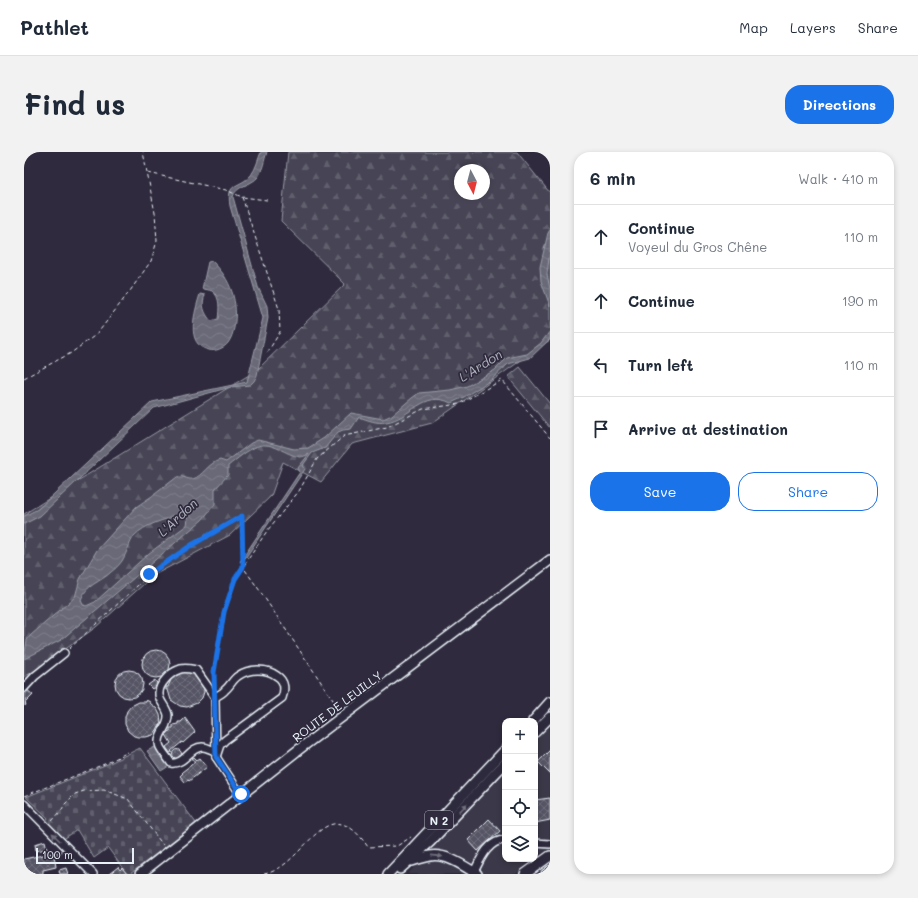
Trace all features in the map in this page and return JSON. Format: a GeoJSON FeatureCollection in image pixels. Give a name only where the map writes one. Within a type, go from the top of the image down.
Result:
{"type":"FeatureCollection","features":[{"type":"Feature","properties":{"kind":"main road","name":"ROUTE DE LEUILLY"},"geometry":{"type":"LineString","coordinates":[[140,874],[241,794],[550,560]]}},
{"type":"Feature","properties":{"kind":"main road"},"geometry":{"type":"LineString","coordinates":[[535,718],[550,702]]}},
{"type":"Feature","properties":{"kind":"main road"},"geometry":{"type":"LineString","coordinates":[[538,729],[550,717]]}},
{"type":"Feature","properties":{"kind":"main road","name":"N 2"},"geometry":{"type":"LineString","coordinates":[[388,874],[502,753]]}},
{"type":"Feature","properties":{"kind":"main road"},"geometry":{"type":"LineString","coordinates":[[395,874],[430,842],[502,766]]}},
{"type":"Feature","properties":{"kind":"main road"},"geometry":{"type":"LineString","coordinates":[[408,862],[431,855],[446,858],[465,866],[476,873]]}},
{"type":"Feature","properties":{"kind":"main road"},"geometry":{"type":"LineString","coordinates":[[525,874],[550,856]]}},
{"type":"Feature","properties":{"kind":"street"},"geometry":{"type":"LineString","coordinates":[[24,688],[64,653]]}},
{"type":"Feature","properties":{"kind":"street"},"geometry":{"type":"LineString","coordinates":[[216,754],[215,697],[196,670],[179,669],[172,673],[161,686],[159,692],[168,716],[168,722],[160,736],[160,748],[171,763],[179,762],[198,748],[203,747],[216,754],[241,794]]}},
{"type":"Feature","properties":{"kind":"street"},"geometry":{"type":"LineString","coordinates":[[215,697],[224,692],[238,676],[249,672],[260,670],[273,673],[284,683],[282,698],[225,740],[220,745],[216,754]]}},
{"type":"Feature","properties":{"kind":"street"},"geometry":{"type":"LineString","coordinates":[[24,804],[93,874]]}},
{"type":"Feature","properties":{"kind":"street"},"geometry":{"type":"LineString","coordinates":[[476,873],[486,849],[502,840]]}},
{"type":"Feature","properties":{"kind":"street"},"geometry":{"type":"LineString","coordinates":[[538,843],[550,844]]}},
{"type":"Feature","properties":{"kind":"street"},"geometry":{"type":"LineString","coordinates":[[545,874],[550,870]]}},
{"type":"Feature","properties":{"kind":"path"},"geometry":{"type":"LineString","coordinates":[[24,378],[71,353],[97,334],[151,261],[157,241],[155,213],[143,152]]}},
{"type":"Feature","properties":{"kind":"path"},"geometry":{"type":"LineString","coordinates":[[148,173],[228,191],[242,196],[267,200]]}},
{"type":"Feature","properties":{"kind":"path"},"geometry":{"type":"LineString","coordinates":[[242,196],[279,309],[280,332],[267,354]]}},
{"type":"Feature","properties":{"kind":"path"},"geometry":{"type":"LineString","coordinates":[[215,697],[214,672],[224,612],[235,579],[267,531],[299,491],[317,459],[344,436],[387,427],[424,409],[459,404],[502,380],[550,438]]}},
{"type":"Feature","properties":{"kind":"path"},"geometry":{"type":"LineString","coordinates":[[64,653],[149,574],[190,546],[242,516],[243,567],[344,716]]}},
{"type":"Feature","properties":{"kind":"path"},"geometry":{"type":"LineString","coordinates":[[24,796],[107,763],[128,752]]}},
{"type":"Feature","properties":{"kind":"path"},"geometry":{"type":"LineString","coordinates":[[41,821],[46,819],[50,822],[57,817],[65,804],[75,794],[84,791],[104,790],[128,799],[169,851]]}},
{"type":"Feature","properties":{"kind":"path"},"geometry":{"type":"LineString","coordinates":[[264,874],[272,873],[283,866],[293,858],[313,836],[324,827],[333,823],[346,825],[357,832],[368,846],[398,846],[411,837],[418,843]]}},
{"type":"Feature","properties":{"kind":"shaded area"},"geometry":{"type":"Polygon","coordinates":[[[550,721],[550,849],[538,855],[538,754],[538,733],[550,721]]]}},
{"type":"Feature","properties":{"kind":"shaded area"},"geometry":{"type":"Polygon","coordinates":[[[502,770],[502,862],[529,862],[516,874],[408,874],[502,770]]]}},
{"type":"Feature","properties":{"kind":"green space"},"geometry":{"type":"Polygon","coordinates":[[[288,152],[517,152],[550,193],[550,340],[432,423],[352,444],[321,482],[283,462],[271,496],[230,535],[154,575],[96,627],[38,669],[24,677],[24,514],[257,370],[345,284],[281,221],[288,152]]]}},
{"type":"Feature","properties":{"kind":"green space"},"geometry":{"type":"Polygon","coordinates":[[[520,367],[550,404],[550,428],[508,377],[520,367]]]}},
{"type":"Feature","properties":{"kind":"green space"},"geometry":{"type":"Polygon","coordinates":[[[140,748],[196,823],[130,874],[127,874],[108,848],[94,858],[77,830],[62,840],[45,822],[48,818],[26,797],[110,763],[140,748]]]}},
{"type":"Feature","properties":{"kind":"water"},"geometry":{"type":"Polygon","coordinates":[[[261,152],[267,152],[260,174],[255,180],[237,190],[233,197],[258,287],[267,306],[268,318],[257,375],[254,381],[250,385],[231,387],[154,408],[40,516],[24,524],[24,516],[38,509],[152,402],[247,382],[263,318],[230,206],[229,198],[234,186],[253,173],[261,152]]]}},
{"type":"Feature","properties":{"kind":"water"},"geometry":{"type":"Polygon","coordinates":[[[550,230],[550,250],[547,274],[550,289],[550,306],[541,281],[540,267],[550,230]]]}},
{"type":"Feature","properties":{"kind":"water"},"geometry":{"type":"Polygon","coordinates":[[[212,261],[219,268],[229,284],[235,310],[232,336],[226,345],[217,350],[209,350],[201,347],[196,342],[193,326],[200,294],[205,295],[203,306],[211,321],[218,319],[219,304],[217,297],[212,291],[202,289],[208,262],[212,261]]]}},
{"type":"Feature","properties":{"kind":"water"},"geometry":{"type":"Polygon","coordinates":[[[550,331],[550,339],[530,358],[508,364],[491,380],[464,397],[451,403],[441,400],[425,402],[395,420],[386,422],[376,422],[359,417],[351,429],[338,432],[325,448],[312,453],[303,465],[305,469],[246,557],[240,562],[300,472],[298,468],[309,454],[300,457],[295,456],[268,445],[258,446],[250,450],[228,466],[228,475],[215,489],[215,504],[202,520],[61,640],[24,659],[27,640],[75,597],[80,579],[97,550],[136,507],[177,477],[193,479],[212,464],[220,460],[226,462],[251,443],[258,440],[294,449],[308,448],[324,438],[351,413],[383,419],[392,415],[419,393],[450,390],[467,386],[495,370],[507,358],[527,354],[541,343],[550,331]],[[179,515],[155,523],[138,532],[132,539],[120,564],[86,591],[81,600],[83,605],[86,606],[95,602],[148,554],[187,525],[188,518],[184,515],[179,515]]]}},
{"type":"Feature","properties":{"kind":"water"},"geometry":{"type":"Polygon","coordinates":[[[155,747],[169,766],[161,771],[147,751],[155,747]]]}},
{"type":"Feature","properties":{"kind":"building"},"geometry":{"type":"Polygon","coordinates":[[[156,650],[166,654],[170,664],[166,674],[156,678],[146,674],[142,664],[146,654],[156,650]]]}},
{"type":"Feature","properties":{"kind":"building"},"geometry":{"type":"Polygon","coordinates":[[[129,670],[139,674],[143,684],[139,694],[129,698],[119,694],[115,684],[119,674],[129,670]]]}},
{"type":"Feature","properties":{"kind":"building"},"geometry":{"type":"Polygon","coordinates":[[[189,671],[194,673],[204,686],[204,692],[202,698],[197,703],[187,707],[180,706],[171,700],[166,687],[168,687],[172,677],[180,672],[189,671]]]}},
{"type":"Feature","properties":{"kind":"building"},"geometry":{"type":"Polygon","coordinates":[[[155,680],[158,685],[152,689],[148,685],[155,680]]]}},
{"type":"Feature","properties":{"kind":"building"},"geometry":{"type":"Polygon","coordinates":[[[25,688],[33,695],[25,703],[25,688]]]}},
{"type":"Feature","properties":{"kind":"building"},"geometry":{"type":"Polygon","coordinates":[[[146,700],[157,709],[161,722],[153,735],[146,737],[134,736],[128,731],[125,724],[127,711],[131,706],[139,702],[146,702],[146,700]]]}},
{"type":"Feature","properties":{"kind":"building"},"geometry":{"type":"Polygon","coordinates":[[[185,718],[195,732],[170,753],[166,747],[171,743],[165,733],[170,731],[170,728],[173,728],[173,725],[178,724],[178,722],[181,722],[185,718]]]}},
{"type":"Feature","properties":{"kind":"building"},"geometry":{"type":"Polygon","coordinates":[[[177,749],[182,754],[177,759],[172,754],[177,749]]]}},
{"type":"Feature","properties":{"kind":"building"},"geometry":{"type":"Polygon","coordinates":[[[550,750],[550,774],[538,762],[550,750]]]}},
{"type":"Feature","properties":{"kind":"building"},"geometry":{"type":"Polygon","coordinates":[[[194,757],[197,760],[200,758],[207,767],[189,781],[188,780],[185,782],[180,776],[183,773],[182,772],[195,762],[192,758],[194,757]]]}},
{"type":"Feature","properties":{"kind":"building"},"geometry":{"type":"Polygon","coordinates":[[[550,798],[550,820],[538,822],[538,800],[550,798]]]}},
{"type":"Feature","properties":{"kind":"building"},"geometry":{"type":"Polygon","coordinates":[[[489,819],[500,831],[478,851],[468,840],[489,819]]]}},
{"type":"Feature","properties":{"kind":"building"},"geometry":{"type":"Polygon","coordinates":[[[45,841],[47,849],[36,851],[35,844],[45,841]]]}},
{"type":"Feature","properties":{"kind":"building"},"geometry":{"type":"Polygon","coordinates":[[[62,851],[60,854],[54,855],[56,867],[43,870],[43,873],[40,874],[24,874],[24,859],[62,851]]]}},
{"type":"Feature","properties":{"kind":"building"},"geometry":{"type":"Polygon","coordinates":[[[118,867],[120,870],[122,868],[127,874],[109,874],[118,867]]]}},
{"type":"Feature","properties":{"kind":"building"},"geometry":{"type":"Polygon","coordinates":[[[66,868],[68,874],[60,874],[59,870],[66,868]]]}},
{"type":"Feature","properties":{"kind":"route"},"geometry":{"type":"LineString","coordinates":[[149,574],[190,546],[242,516],[243,567],[235,579],[224,612],[214,672],[216,757],[241,794]]}},
{"type":"Feature","properties":{"kind":"water label","name":"L'Ardon"},"geometry":{"type":"Point","coordinates":[480,365]}},
{"type":"Feature","properties":{"kind":"water label","name":"L'Ardon"},"geometry":{"type":"Point","coordinates":[177,517]}}]}
